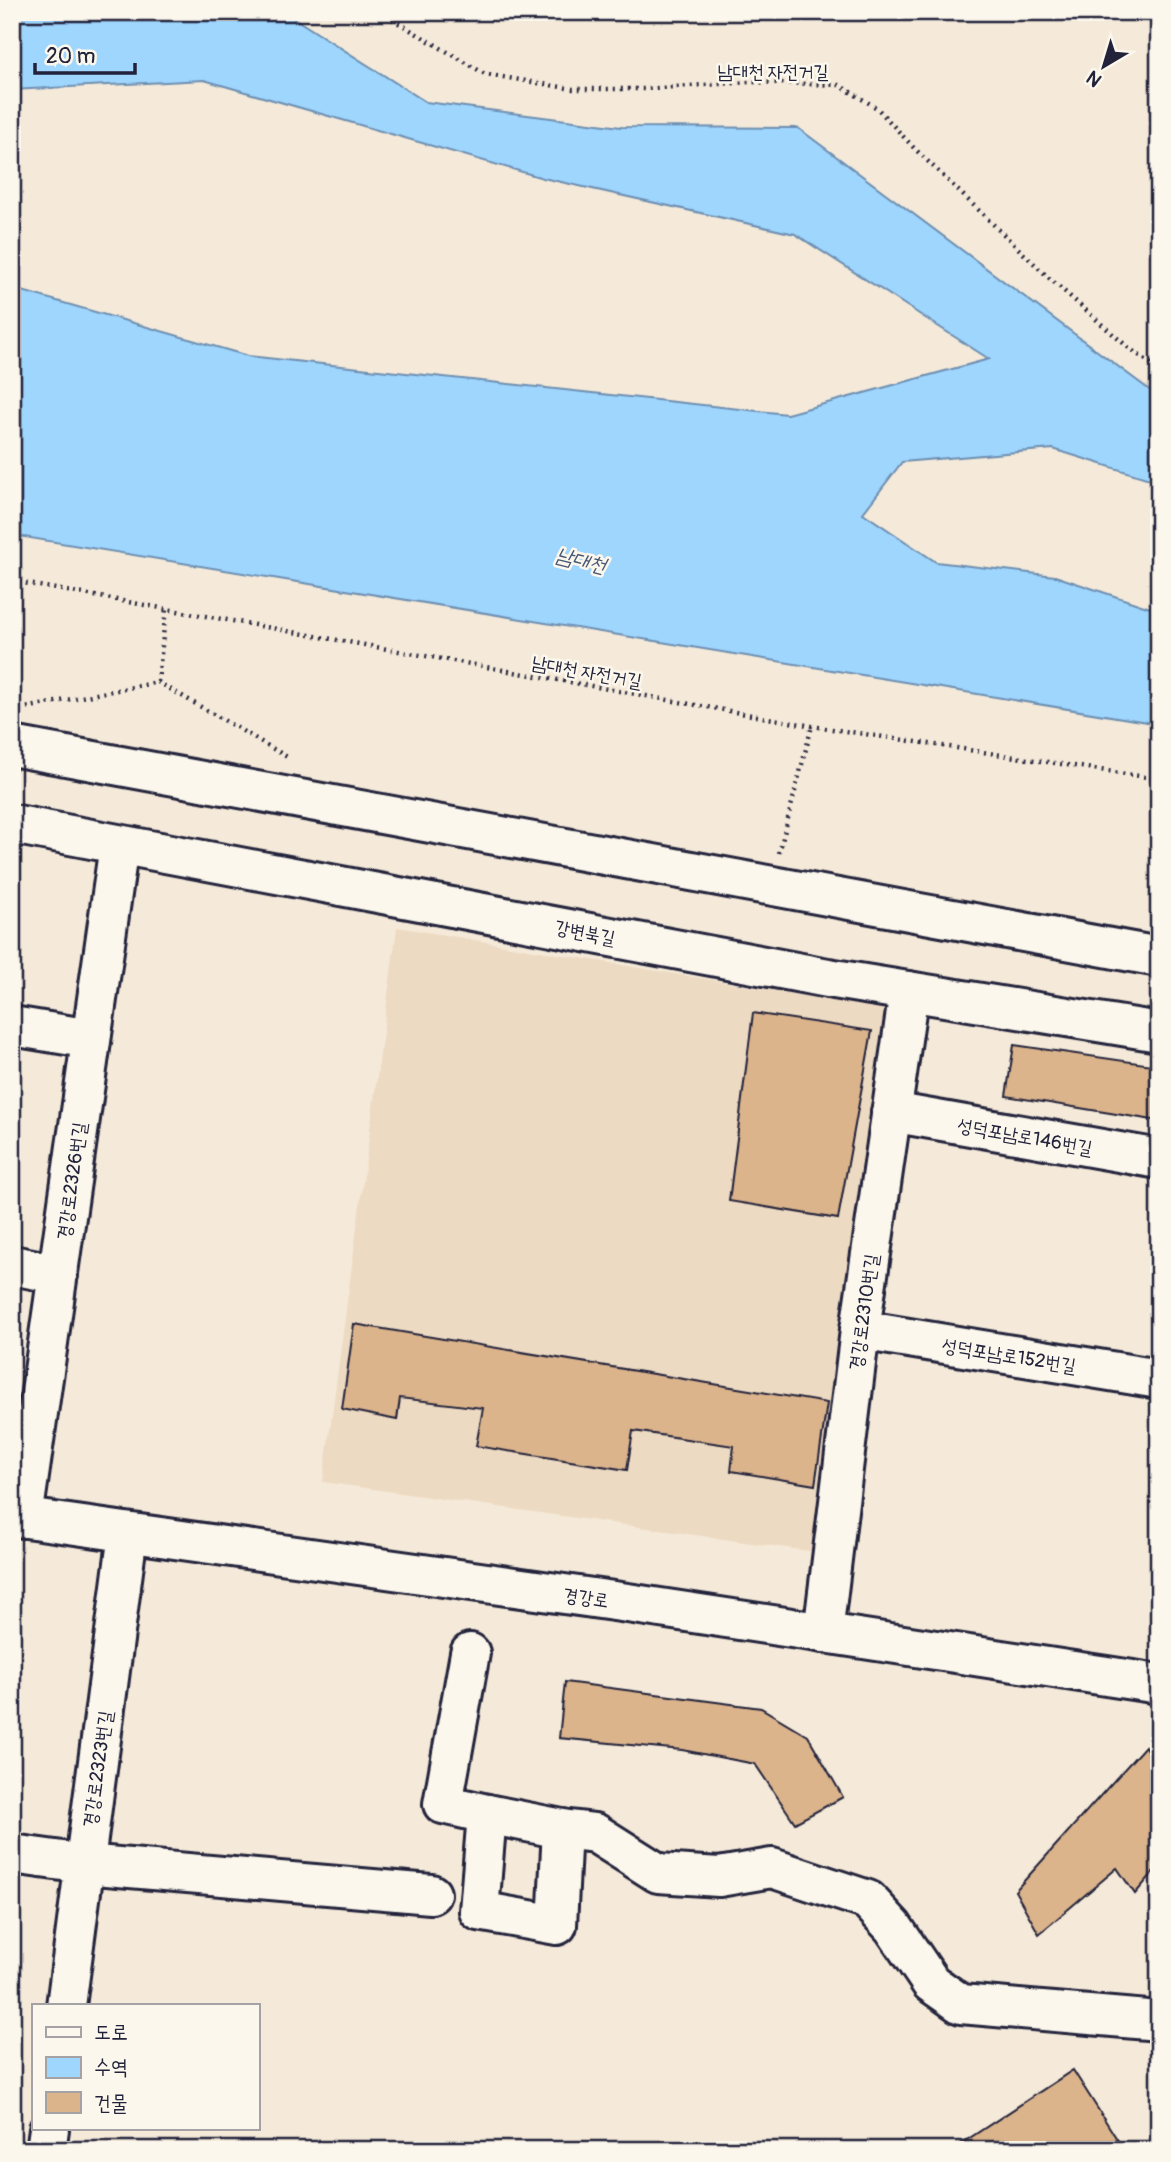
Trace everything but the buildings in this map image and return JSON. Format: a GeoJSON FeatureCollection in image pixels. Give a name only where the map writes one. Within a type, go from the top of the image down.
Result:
{"type":"FeatureCollection","features":[{"type":"Feature","properties":{"kind":"street"},"geometry":{"type":"LineString","coordinates":[[12,746],[1159,957]]}},
{"type":"Feature","properties":{"kind":"street","name":"강변북길"},"geometry":{"type":"LineString","coordinates":[[12,824],[828,978],[1159,1032]]}},
{"type":"Feature","properties":{"kind":"street","name":"경강로2326번길"},"geometry":{"type":"LineString","coordinates":[[18,1517],[58,1274],[119,845]]}},
{"type":"Feature","properties":{"kind":"street","name":"경강로2310번길"},"geometry":{"type":"LineString","coordinates":[[823,1633],[860,1330],[909,991]]}},
{"type":"Feature","properties":{"kind":"street"},"geometry":{"type":"LineString","coordinates":[[12,1026],[91,1039]]}},
{"type":"Feature","properties":{"kind":"street","name":"성덕포남로146번길"},"geometry":{"type":"LineString","coordinates":[[891,1112],[1159,1159]]}},
{"type":"Feature","properties":{"kind":"street"},"geometry":{"type":"LineString","coordinates":[[12,1265],[58,1274]]}},
{"type":"Feature","properties":{"kind":"street","name":"성덕포남로152번길"},"geometry":{"type":"LineString","coordinates":[[860,1330],[1159,1379]]}},
{"type":"Feature","properties":{"kind":"street","name":"경강로"},"geometry":{"type":"LineString","coordinates":[[18,1517],[1159,1684]]}},
{"type":"Feature","properties":{"kind":"street","name":"경강로2323번길"},"geometry":{"type":"LineString","coordinates":[[65,2004],[128,1533]]}},
{"type":"Feature","properties":{"kind":"street"},"geometry":{"type":"LineString","coordinates":[[470,1653],[443,1804],[562,1829],[595,1833],[657,1873],[719,1877],[772,1868],[868,1900],[893,1927],[931,1983],[961,2004],[1159,2021]]}},
{"type":"Feature","properties":{"kind":"street"},"geometry":{"type":"LineString","coordinates":[[487,1814],[479,1911],[557,1925],[562,1829]]}},
{"type":"Feature","properties":{"kind":"street"},"geometry":{"type":"LineString","coordinates":[[12,1854],[84,1864],[430,1894]]}},
{"type":"Feature","properties":{"kind":"street"},"geometry":{"type":"LineString","coordinates":[[46,2150],[49,2130]]}},
{"type":"Feature","properties":{"kind":"path","name":"남대천 자전거길"},"geometry":{"type":"LineString","coordinates":[[380,12],[485,74],[573,89],[644,89],[750,82],[839,85],[877,108],[923,158],[1048,277],[1129,349],[1159,369]]}},
{"type":"Feature","properties":{"kind":"path","name":"남대천 자전거길"},"geometry":{"type":"LineString","coordinates":[[12,582],[812,726],[1159,779]]}},
{"type":"Feature","properties":{"kind":"path"},"geometry":{"type":"LineString","coordinates":[[158,682],[166,609]]}},
{"type":"Feature","properties":{"kind":"path"},"geometry":{"type":"LineString","coordinates":[[770,884],[812,726]]}},
{"type":"Feature","properties":{"kind":"shaded area"},"geometry":{"type":"Polygon","coordinates":[[[397,927],[896,1011],[815,1552],[323,1482],[397,927]]]}},
{"type":"Feature","properties":{"kind":"water","name":"남대천"},"geometry":{"type":"Polygon","coordinates":[[[12,12],[284,12],[426,102],[621,127],[798,128],[1159,397],[1159,482],[1053,449],[902,462],[863,513],[936,562],[1055,576],[1159,611],[1159,724],[12,535],[12,288],[248,356],[787,414],[989,359],[795,234],[543,178],[204,80],[12,90],[12,12]]]}}]}
